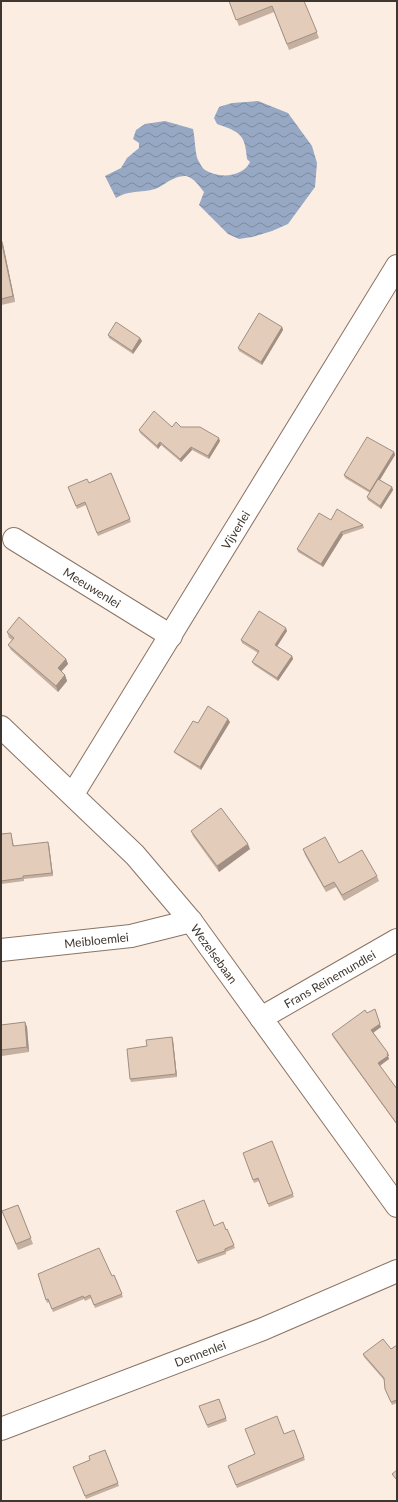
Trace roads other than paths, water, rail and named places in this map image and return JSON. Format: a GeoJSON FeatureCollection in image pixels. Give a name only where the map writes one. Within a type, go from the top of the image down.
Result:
{"type":"FeatureCollection","features":[{"type":"Feature","properties":{"kind":"street","name":"Vijverlei"},"geometry":{"type":"LineString","coordinates":[[73,794],[397,266]]}},
{"type":"Feature","properties":{"kind":"street","name":"Meeuwenlei"},"geometry":{"type":"LineString","coordinates":[[14,539],[171,636]]}},
{"type":"Feature","properties":{"kind":"street","name":"Wezelsebaan"},"geometry":{"type":"LineString","coordinates":[[1,727],[135,854],[191,921],[397,1206]]}},
{"type":"Feature","properties":{"kind":"street","name":"Meibloemlei"},"geometry":{"type":"LineString","coordinates":[[1,950],[132,936],[191,921]]}},
{"type":"Feature","properties":{"kind":"street","name":"Frans Reinemundlei"},"geometry":{"type":"LineString","coordinates":[[261,1018],[397,940]]}},
{"type":"Feature","properties":{"kind":"street","name":"Dennenlei"},"geometry":{"type":"LineString","coordinates":[[1,1429],[263,1329],[397,1271]]}},
{"type":"Feature","properties":{"kind":"water"},"geometry":{"type":"Polygon","coordinates":[[[258,101],[288,113],[312,146],[317,163],[315,187],[288,224],[252,237],[239,239],[228,234],[199,205],[204,192],[194,180],[186,176],[178,177],[155,189],[125,194],[116,198],[105,176],[121,168],[127,158],[139,148],[139,143],[133,139],[136,130],[145,124],[165,121],[193,129],[197,157],[204,169],[217,175],[230,175],[242,171],[250,162],[247,159],[243,139],[231,129],[217,124],[214,118],[219,107],[232,103],[258,101]]]}}]}
